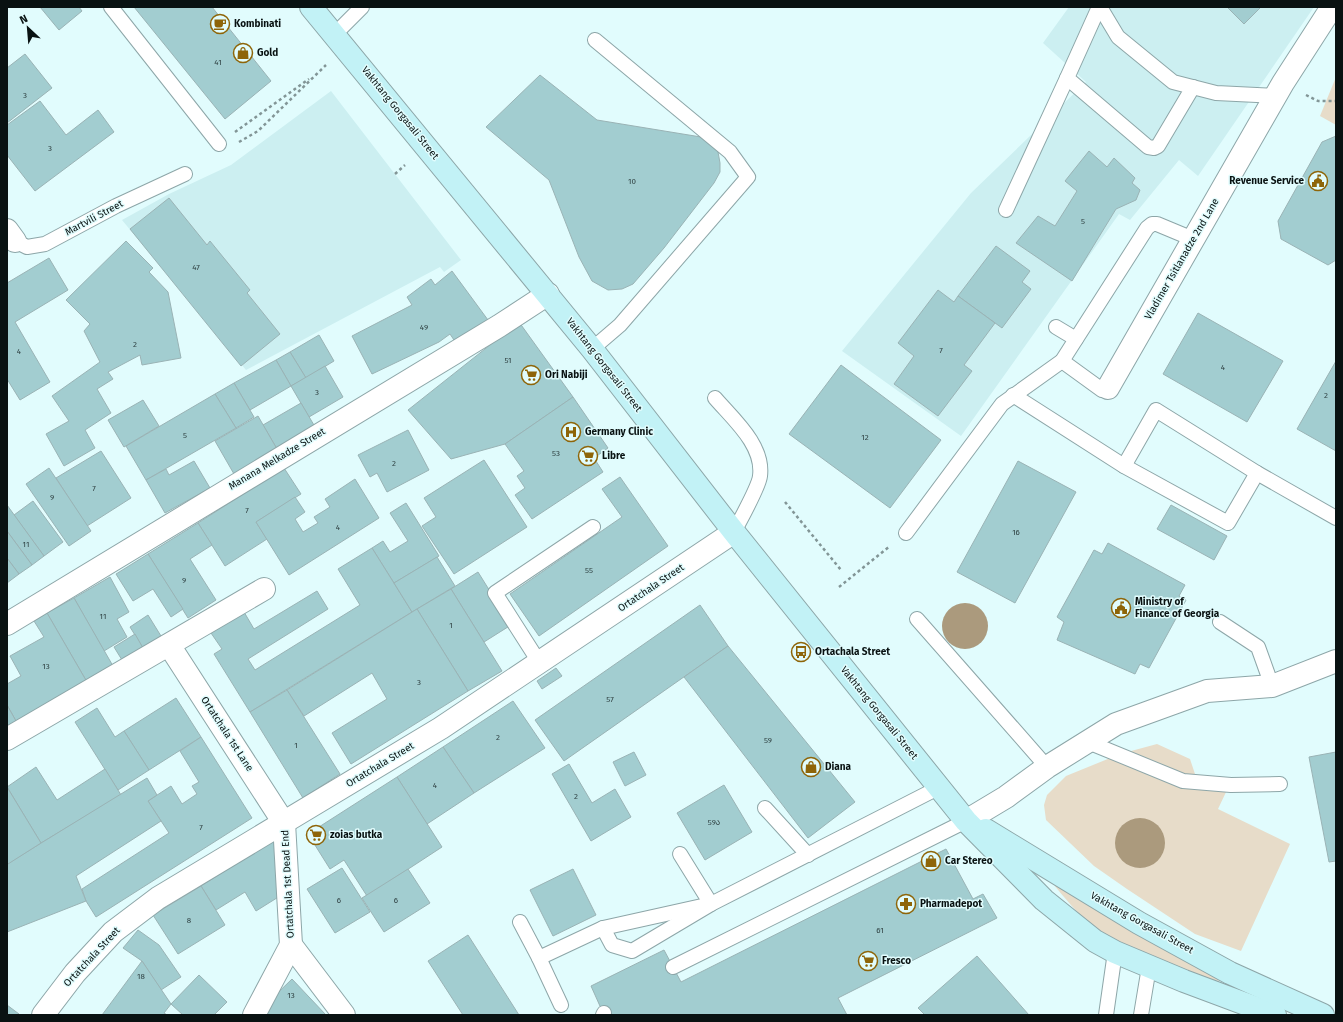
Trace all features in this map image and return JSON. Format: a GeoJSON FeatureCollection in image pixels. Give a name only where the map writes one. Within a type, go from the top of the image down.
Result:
{"type":"FeatureCollection","features":[{"type":"Feature","properties":{"kind":"main road","name":"Vakhtang Gorgasali Street"},"geometry":{"type":"LineString","coordinates":[[311,7],[548,294],[734,532],[966,821],[1044,900],[1095,941],[1115,952],[1149,967],[1275,1015]]}},
{"type":"Feature","properties":{"kind":"main road","name":"Vakhtang Gorgasali Street"},"geometry":{"type":"LineString","coordinates":[[966,821],[1011,845],[1139,923],[1230,973],[1323,1015]]}},
{"type":"Feature","properties":{"kind":"street","name":"Vladimer Tsitlanadze 2nd Lane"},"geometry":{"type":"LineString","coordinates":[[1108,388],[1280,90],[1332,7]]}},
{"type":"Feature","properties":{"kind":"street","name":"Manana Melkadze Street"},"geometry":{"type":"LineString","coordinates":[[7,624],[499,326],[548,294]]}},
{"type":"Feature","properties":{"kind":"street","name":"Ortatchala Street"},"geometry":{"type":"LineString","coordinates":[[43,1015],[75,973],[113,932],[158,898],[441,728],[734,532]]}},
{"type":"Feature","properties":{"kind":"street"},"geometry":{"type":"LineString","coordinates":[[7,739],[264,589]]}},
{"type":"Feature","properties":{"kind":"street","name":"Ortatchala 1st Lane"},"geometry":{"type":"LineString","coordinates":[[169,645],[284,823]]}},
{"type":"Feature","properties":{"kind":"street"},"geometry":{"type":"LineString","coordinates":[[966,821],[1006,797],[1047,767],[1116,724],[1207,691],[1272,686],[1336,661]]}},
{"type":"Feature","properties":{"kind":"street","name":"Ortatchala 1st Dead End"},"geometry":{"type":"LineString","coordinates":[[254,1015],[291,945],[284,823]]}},
{"type":"Feature","properties":{"kind":"street","name":"Ortatchala 1st Dead End"},"geometry":{"type":"LineString","coordinates":[[291,945],[344,1015]]}},
{"type":"Feature","properties":{"kind":"lane"},"geometry":{"type":"LineString","coordinates":[[111,7],[219,144]]}},
{"type":"Feature","properties":{"kind":"lane"},"geometry":{"type":"LineString","coordinates":[[341,42],[362,7]]}},
{"type":"Feature","properties":{"kind":"lane"},"geometry":{"type":"LineString","coordinates":[[1006,210],[1099,7]]}},
{"type":"Feature","properties":{"kind":"lane"},"geometry":{"type":"LineString","coordinates":[[1099,7],[1118,37],[1173,82],[1216,93],[1280,90]]}},
{"type":"Feature","properties":{"kind":"lane"},"geometry":{"type":"LineString","coordinates":[[592,349],[620,325],[748,177],[730,152],[595,40]]}},
{"type":"Feature","properties":{"kind":"lane"},"geometry":{"type":"LineString","coordinates":[[1067,78],[1148,147],[1154,148],[1158,146],[1193,87]]}},
{"type":"Feature","properties":{"kind":"lane","name":"Martvili Street"},"geometry":{"type":"LineString","coordinates":[[11,236],[27,247],[45,244],[116,206],[185,174]]}},
{"type":"Feature","properties":{"kind":"lane"},"geometry":{"type":"LineString","coordinates":[[906,533],[991,417],[1013,395],[1062,361],[1147,228],[1152,224],[1157,224],[1193,239]]}},
{"type":"Feature","properties":{"kind":"lane"},"geometry":{"type":"LineString","coordinates":[[1056,327],[1076,339]]}},
{"type":"Feature","properties":{"kind":"lane"},"geometry":{"type":"LineString","coordinates":[[1062,361],[1102,390],[1108,388]]}},
{"type":"Feature","properties":{"kind":"lane"},"geometry":{"type":"LineString","coordinates":[[1013,395],[1124,466],[1228,523],[1257,473]]}},
{"type":"Feature","properties":{"kind":"lane"},"geometry":{"type":"LineString","coordinates":[[716,398],[753,444],[760,461],[760,477],[734,532]]}},
{"type":"Feature","properties":{"kind":"lane"},"geometry":{"type":"LineString","coordinates":[[1124,466],[1156,410],[1257,473],[1336,518]]}},
{"type":"Feature","properties":{"kind":"lane"},"geometry":{"type":"LineString","coordinates":[[539,662],[495,593],[593,527]]}},
{"type":"Feature","properties":{"kind":"lane"},"geometry":{"type":"LineString","coordinates":[[917,619],[1047,767]]}},
{"type":"Feature","properties":{"kind":"lane"},"geometry":{"type":"LineString","coordinates":[[1220,622],[1258,647],[1272,686]]}},
{"type":"Feature","properties":{"kind":"lane"},"geometry":{"type":"LineString","coordinates":[[1088,742],[1183,781],[1230,785],[1280,784]]}},
{"type":"Feature","properties":{"kind":"lane"},"geometry":{"type":"LineString","coordinates":[[603,928],[612,945],[632,951],[711,904],[938,788]]}},
{"type":"Feature","properties":{"kind":"lane"},"geometry":{"type":"LineString","coordinates":[[765,808],[808,855]]}},
{"type":"Feature","properties":{"kind":"lane"},"geometry":{"type":"LineString","coordinates":[[673,968],[966,821]]}},
{"type":"Feature","properties":{"kind":"lane"},"geometry":{"type":"LineString","coordinates":[[680,854],[711,904]]}},
{"type":"Feature","properties":{"kind":"lane"},"geometry":{"type":"LineString","coordinates":[[539,958],[603,928],[711,904]]}},
{"type":"Feature","properties":{"kind":"lane"},"geometry":{"type":"LineString","coordinates":[[520,922],[561,1005]]}},
{"type":"Feature","properties":{"kind":"lane"},"geometry":{"type":"LineString","coordinates":[[1106,1015],[1115,952]]}},
{"type":"Feature","properties":{"kind":"lane"},"geometry":{"type":"LineString","coordinates":[[1141,1015],[1149,967]]}},
{"type":"Feature","properties":{"kind":"path"},"geometry":{"type":"LineString","coordinates":[[258,131],[316,74],[341,42]]}},
{"type":"Feature","properties":{"kind":"path"},"geometry":{"type":"LineString","coordinates":[[219,144],[316,74]]}},
{"type":"Feature","properties":{"kind":"path"},"geometry":{"type":"LineString","coordinates":[[1280,90],[1318,101],[1336,101]]}},
{"type":"Feature","properties":{"kind":"path"},"geometry":{"type":"LineString","coordinates":[[395,174],[406,165]]}},
{"type":"Feature","properties":{"kind":"path"},"geometry":{"type":"LineString","coordinates":[[785,502],[841,570]]}},
{"type":"Feature","properties":{"kind":"path"},"geometry":{"type":"LineString","coordinates":[[840,587],[906,533]]}},
{"type":"Feature","properties":{"kind":"shaded area"},"geometry":{"type":"Polygon","coordinates":[[[1069,7],[1314,7],[1198,176],[1179,160],[1130,220],[1119,214],[961,436],[842,351],[971,193],[1086,82],[1043,43],[1069,7]]]}},
{"type":"Feature","properties":{"kind":"shaded area"},"geometry":{"type":"Polygon","coordinates":[[[1336,77],[1336,125],[1320,116],[1336,77]]]}},
{"type":"Feature","properties":{"kind":"shaded area"},"geometry":{"type":"Polygon","coordinates":[[[331,91],[461,260],[444,272],[440,267],[246,370],[122,220],[169,194],[231,165],[331,91]]]}},
{"type":"Feature","properties":{"kind":"shaded area"},"geometry":{"type":"Polygon","coordinates":[[[961,603],[969,603],[978,607],[984,613],[988,626],[984,639],[978,645],[969,649],[961,649],[952,645],[946,639],[942,630],[942,622],[946,613],[952,607],[961,603]]]}},
{"type":"Feature","properties":{"kind":"shaded area"},"geometry":{"type":"Polygon","coordinates":[[[1157,744],[1190,759],[1195,774],[1227,790],[1218,809],[1290,844],[1241,951],[1195,934],[1127,889],[1094,866],[1046,820],[1044,805],[1047,795],[1066,776],[1120,754],[1157,744]]]}},
{"type":"Feature","properties":{"kind":"shaded area"},"geometry":{"type":"Polygon","coordinates":[[[1135,818],[1145,818],[1158,825],[1165,838],[1165,848],[1158,861],[1145,868],[1135,868],[1126,864],[1119,857],[1115,848],[1115,838],[1119,829],[1126,822],[1135,818]]]}},
{"type":"Feature","properties":{"kind":"shaded area"},"geometry":{"type":"Polygon","coordinates":[[[1054,885],[1238,983],[1208,979],[1188,973],[1125,946],[1089,923],[1075,910],[1054,885]]]}},
{"type":"Feature","properties":{"kind":"building"},"geometry":{"type":"Polygon","coordinates":[[[40,7],[79,7],[82,11],[59,30],[40,7]]]}},
{"type":"Feature","properties":{"kind":"building"},"geometry":{"type":"Polygon","coordinates":[[[134,7],[212,7],[271,81],[225,119],[134,7]]]}},
{"type":"Feature","properties":{"kind":"building"},"geometry":{"type":"Polygon","coordinates":[[[1227,7],[1261,7],[1244,24],[1227,7]]]}},
{"type":"Feature","properties":{"kind":"building"},"geometry":{"type":"Polygon","coordinates":[[[25,54],[52,88],[7,123],[7,68],[25,54]]]}},
{"type":"Feature","properties":{"kind":"building"},"geometry":{"type":"Polygon","coordinates":[[[540,75],[597,120],[701,137],[711,143],[718,152],[720,172],[714,183],[664,248],[633,284],[622,289],[608,290],[592,281],[579,257],[549,180],[486,127],[540,75]]]}},
{"type":"Feature","properties":{"kind":"building"},"geometry":{"type":"Polygon","coordinates":[[[40,101],[66,135],[98,110],[114,132],[35,191],[7,155],[7,125],[40,101]]]}},
{"type":"Feature","properties":{"kind":"building","name":"Revenue Service"},"geometry":{"type":"Polygon","coordinates":[[[1336,136],[1336,260],[1328,265],[1281,239],[1278,221],[1322,142],[1336,136]]]}},
{"type":"Feature","properties":{"kind":"building"},"geometry":{"type":"Polygon","coordinates":[[[1089,151],[1107,167],[1114,158],[1135,178],[1132,183],[1140,190],[1136,200],[1116,209],[1072,281],[1016,243],[1038,216],[1055,226],[1077,191],[1065,181],[1089,151]]]}},
{"type":"Feature","properties":{"kind":"building"},"geometry":{"type":"Polygon","coordinates":[[[169,198],[207,245],[210,241],[250,290],[247,293],[280,334],[241,366],[130,229],[169,198]]]}},
{"type":"Feature","properties":{"kind":"building"},"geometry":{"type":"Polygon","coordinates":[[[126,241],[153,268],[149,272],[168,292],[181,358],[142,365],[140,355],[108,372],[113,379],[97,389],[111,413],[85,430],[95,448],[64,466],[46,434],[69,421],[52,396],[100,362],[84,331],[90,324],[66,300],[126,241]]]}},
{"type":"Feature","properties":{"kind":"building"},"geometry":{"type":"Polygon","coordinates":[[[996,246],[1030,271],[1022,282],[1031,289],[1002,328],[958,296],[996,246]]]}},
{"type":"Feature","properties":{"kind":"building"},"geometry":{"type":"Polygon","coordinates":[[[49,258],[68,290],[15,322],[50,382],[20,400],[7,379],[7,283],[49,258]]]}},
{"type":"Feature","properties":{"kind":"building"},"geometry":{"type":"Polygon","coordinates":[[[452,271],[488,320],[456,343],[450,334],[439,342],[372,374],[352,336],[412,305],[407,297],[431,279],[435,285],[452,271]]]}},
{"type":"Feature","properties":{"kind":"building"},"geometry":{"type":"Polygon","coordinates":[[[938,290],[954,302],[958,296],[995,323],[964,365],[972,371],[938,416],[894,384],[914,356],[898,343],[938,290]]]}},
{"type":"Feature","properties":{"kind":"building"},"geometry":{"type":"Polygon","coordinates":[[[1198,313],[1283,361],[1247,422],[1163,374],[1198,313]]]}},
{"type":"Feature","properties":{"kind":"building"},"geometry":{"type":"Polygon","coordinates":[[[519,322],[573,397],[505,444],[451,459],[408,410],[519,322]]]}},
{"type":"Feature","properties":{"kind":"building"},"geometry":{"type":"Polygon","coordinates":[[[319,335],[334,361],[306,378],[290,352],[319,335]]]}},
{"type":"Feature","properties":{"kind":"building"},"geometry":{"type":"Polygon","coordinates":[[[290,352],[306,378],[291,386],[276,360],[290,352]]]}},
{"type":"Feature","properties":{"kind":"building"},"geometry":{"type":"Polygon","coordinates":[[[276,360],[291,386],[250,410],[234,383],[276,360]]]}},
{"type":"Feature","properties":{"kind":"building"},"geometry":{"type":"Polygon","coordinates":[[[1336,361],[1336,451],[1297,429],[1336,361]]]}},
{"type":"Feature","properties":{"kind":"building"},"geometry":{"type":"Polygon","coordinates":[[[841,365],[941,440],[890,508],[789,434],[841,365]]]}},
{"type":"Feature","properties":{"kind":"building"},"geometry":{"type":"Polygon","coordinates":[[[325,366],[343,397],[309,417],[291,386],[325,366]]]}},
{"type":"Feature","properties":{"kind":"building"},"geometry":{"type":"Polygon","coordinates":[[[234,383],[254,417],[236,428],[215,394],[234,383]]]}},
{"type":"Feature","properties":{"kind":"building"},"geometry":{"type":"Polygon","coordinates":[[[215,394],[236,428],[146,480],[126,446],[215,394]]]}},
{"type":"Feature","properties":{"kind":"building"},"geometry":{"type":"Polygon","coordinates":[[[573,397],[608,448],[594,458],[603,472],[532,519],[515,495],[525,488],[517,476],[524,471],[505,444],[573,397]]]}},
{"type":"Feature","properties":{"kind":"building"},"geometry":{"type":"Polygon","coordinates":[[[143,400],[159,426],[124,447],[108,420],[143,400]]]}},
{"type":"Feature","properties":{"kind":"building"},"geometry":{"type":"Polygon","coordinates":[[[301,403],[318,432],[280,454],[263,425],[301,403]]]}},
{"type":"Feature","properties":{"kind":"building"},"geometry":{"type":"Polygon","coordinates":[[[258,416],[277,449],[234,474],[215,441],[258,416]]]}},
{"type":"Feature","properties":{"kind":"building"},"geometry":{"type":"Polygon","coordinates":[[[408,430],[429,470],[387,492],[377,473],[370,477],[358,455],[408,430]]]}},
{"type":"Feature","properties":{"kind":"building"},"geometry":{"type":"Polygon","coordinates":[[[101,451],[131,498],[87,526],[56,478],[101,451]]]}},
{"type":"Feature","properties":{"kind":"building"},"geometry":{"type":"Polygon","coordinates":[[[484,460],[527,527],[454,574],[422,526],[436,517],[424,498],[484,460]]]}},
{"type":"Feature","properties":{"kind":"building"},"geometry":{"type":"Polygon","coordinates":[[[194,461],[210,488],[165,513],[146,480],[166,469],[169,475],[194,461]]]}},
{"type":"Feature","properties":{"kind":"building"},"geometry":{"type":"Polygon","coordinates":[[[1018,461],[1076,492],[1015,603],[957,572],[1018,461]]]}},
{"type":"Feature","properties":{"kind":"building"},"geometry":{"type":"Polygon","coordinates":[[[49,468],[91,531],[69,546],[26,484],[49,468]]]}},
{"type":"Feature","properties":{"kind":"building"},"geometry":{"type":"Polygon","coordinates":[[[284,468],[301,494],[256,522],[267,539],[225,566],[198,523],[284,468]]]}},
{"type":"Feature","properties":{"kind":"building"},"geometry":{"type":"Polygon","coordinates":[[[620,477],[668,546],[539,636],[510,594],[622,517],[602,489],[620,477]]]}},
{"type":"Feature","properties":{"kind":"building"},"geometry":{"type":"Polygon","coordinates":[[[355,479],[379,518],[289,575],[256,522],[295,497],[305,512],[295,519],[303,532],[318,523],[314,517],[330,507],[325,499],[355,479]]]}},
{"type":"Feature","properties":{"kind":"building"},"geometry":{"type":"Polygon","coordinates":[[[33,501],[63,542],[44,556],[14,515],[33,501]]]}},
{"type":"Feature","properties":{"kind":"building"},"geometry":{"type":"Polygon","coordinates":[[[406,503],[439,556],[394,583],[372,548],[383,541],[390,552],[408,541],[390,513],[406,503]]]}},
{"type":"Feature","properties":{"kind":"building"},"geometry":{"type":"Polygon","coordinates":[[[7,505],[44,556],[32,565],[7,531],[7,505]]]}},
{"type":"Feature","properties":{"kind":"building"},"geometry":{"type":"Polygon","coordinates":[[[1171,505],[1227,536],[1214,560],[1157,529],[1171,505]]]}},
{"type":"Feature","properties":{"kind":"building"},"geometry":{"type":"Polygon","coordinates":[[[198,523],[212,545],[190,559],[216,600],[188,618],[148,554],[198,523]]]}},
{"type":"Feature","properties":{"kind":"building"},"geometry":{"type":"Polygon","coordinates":[[[7,531],[32,565],[19,574],[7,558],[7,531]]]}},
{"type":"Feature","properties":{"kind":"building","name":"Ministry of Finance of Georgia"},"geometry":{"type":"Polygon","coordinates":[[[1108,543],[1185,585],[1179,596],[1186,600],[1149,668],[1140,664],[1135,674],[1057,640],[1064,622],[1057,617],[1094,550],[1102,554],[1108,543]]]}},
{"type":"Feature","properties":{"kind":"building"},"geometry":{"type":"Polygon","coordinates":[[[372,548],[412,612],[250,712],[214,654],[222,649],[211,633],[244,612],[254,629],[317,591],[328,609],[248,659],[255,670],[360,605],[338,569],[372,548]]]}},
{"type":"Feature","properties":{"kind":"building"},"geometry":{"type":"Polygon","coordinates":[[[148,554],[183,609],[171,617],[153,589],[133,601],[116,574],[148,554]]]}},
{"type":"Feature","properties":{"kind":"building"},"geometry":{"type":"Polygon","coordinates":[[[437,557],[455,586],[412,612],[394,583],[437,557]]]}},
{"type":"Feature","properties":{"kind":"building"},"geometry":{"type":"Polygon","coordinates":[[[7,558],[19,574],[7,583],[7,558]]]}},
{"type":"Feature","properties":{"kind":"building"},"geometry":{"type":"Polygon","coordinates":[[[478,572],[511,625],[484,642],[451,589],[478,572]]]}},
{"type":"Feature","properties":{"kind":"building"},"geometry":{"type":"Polygon","coordinates":[[[110,577],[129,612],[117,619],[127,637],[104,651],[74,598],[110,577]]]}},
{"type":"Feature","properties":{"kind":"building"},"geometry":{"type":"Polygon","coordinates":[[[451,589],[502,671],[468,691],[417,609],[451,589]]]}},
{"type":"Feature","properties":{"kind":"building"},"geometry":{"type":"Polygon","coordinates":[[[74,598],[113,666],[87,682],[47,613],[74,598]]]}},
{"type":"Feature","properties":{"kind":"building"},"geometry":{"type":"Polygon","coordinates":[[[700,605],[728,646],[564,761],[535,720],[700,605]]]}},
{"type":"Feature","properties":{"kind":"building"},"geometry":{"type":"Polygon","coordinates":[[[417,609],[468,691],[351,764],[332,733],[387,699],[372,673],[304,716],[287,690],[417,609]]]}},
{"type":"Feature","properties":{"kind":"building"},"geometry":{"type":"Polygon","coordinates":[[[47,613],[87,682],[16,721],[7,705],[7,684],[21,676],[10,656],[44,637],[34,621],[47,613]]]}},
{"type":"Feature","properties":{"kind":"building"},"geometry":{"type":"Polygon","coordinates":[[[148,615],[161,636],[143,648],[130,627],[148,615]]]}},
{"type":"Feature","properties":{"kind":"building"},"geometry":{"type":"Polygon","coordinates":[[[135,634],[143,648],[122,660],[114,647],[135,634]]]}},
{"type":"Feature","properties":{"kind":"building"},"geometry":{"type":"Polygon","coordinates":[[[728,646],[855,802],[808,838],[684,677],[728,646]]]}},
{"type":"Feature","properties":{"kind":"building"},"geometry":{"type":"Polygon","coordinates":[[[556,668],[562,676],[542,689],[537,681],[556,668]]]}},
{"type":"Feature","properties":{"kind":"building"},"geometry":{"type":"Polygon","coordinates":[[[287,690],[340,774],[303,798],[250,712],[287,690]]]}},
{"type":"Feature","properties":{"kind":"building"},"geometry":{"type":"Polygon","coordinates":[[[176,698],[201,737],[149,770],[124,731],[176,698]]]}},
{"type":"Feature","properties":{"kind":"building"},"geometry":{"type":"Polygon","coordinates":[[[513,701],[545,748],[474,793],[443,747],[513,701]]]}},
{"type":"Feature","properties":{"kind":"building"},"geometry":{"type":"Polygon","coordinates":[[[7,705],[16,721],[7,727],[7,705]]]}},
{"type":"Feature","properties":{"kind":"building"},"geometry":{"type":"Polygon","coordinates":[[[97,708],[115,737],[124,731],[149,770],[118,790],[75,722],[97,708]]]}},
{"type":"Feature","properties":{"kind":"building"},"geometry":{"type":"Polygon","coordinates":[[[201,737],[252,818],[96,917],[86,901],[82,889],[169,833],[148,801],[171,786],[182,804],[197,794],[192,786],[199,782],[180,751],[201,737]]]}},
{"type":"Feature","properties":{"kind":"building"},"geometry":{"type":"Polygon","coordinates":[[[443,747],[474,793],[427,824],[397,777],[443,747]]]}},
{"type":"Feature","properties":{"kind":"building"},"geometry":{"type":"Polygon","coordinates":[[[634,752],[646,775],[625,786],[613,762],[634,752]]]}},
{"type":"Feature","properties":{"kind":"building"},"geometry":{"type":"Polygon","coordinates":[[[1336,752],[1336,861],[1329,862],[1309,757],[1336,752]]]}},
{"type":"Feature","properties":{"kind":"building"},"geometry":{"type":"Polygon","coordinates":[[[569,764],[592,803],[615,789],[631,817],[591,841],[552,774],[569,764]]]}},
{"type":"Feature","properties":{"kind":"building"},"geometry":{"type":"Polygon","coordinates":[[[36,767],[57,800],[105,769],[121,795],[41,843],[7,787],[36,767]]]}},
{"type":"Feature","properties":{"kind":"building"},"geometry":{"type":"Polygon","coordinates":[[[397,777],[442,847],[367,896],[344,860],[330,869],[308,834],[397,777]]]}},
{"type":"Feature","properties":{"kind":"building"},"geometry":{"type":"Polygon","coordinates":[[[147,778],[157,795],[148,801],[161,821],[76,876],[86,901],[7,932],[7,864],[147,778]]]}},
{"type":"Feature","properties":{"kind":"building"},"geometry":{"type":"Polygon","coordinates":[[[724,785],[752,832],[705,860],[677,813],[724,785]]]}},
{"type":"Feature","properties":{"kind":"building"},"geometry":{"type":"Polygon","coordinates":[[[7,787],[41,843],[8,864],[7,862],[7,787]]]}},
{"type":"Feature","properties":{"kind":"building"},"geometry":{"type":"Polygon","coordinates":[[[282,835],[288,891],[256,911],[245,892],[216,910],[201,886],[282,835]]]}},
{"type":"Feature","properties":{"kind":"building"},"geometry":{"type":"Polygon","coordinates":[[[946,849],[973,899],[983,894],[997,918],[838,998],[847,1015],[604,1015],[591,986],[664,950],[681,982],[946,849]]]}},
{"type":"Feature","properties":{"kind":"building"},"geometry":{"type":"Polygon","coordinates":[[[342,868],[370,912],[335,933],[307,889],[342,868]]]}},
{"type":"Feature","properties":{"kind":"building"},"geometry":{"type":"Polygon","coordinates":[[[408,869],[430,903],[384,932],[362,898],[408,869]]]}},
{"type":"Feature","properties":{"kind":"building"},"geometry":{"type":"Polygon","coordinates":[[[573,869],[596,915],[553,936],[530,890],[573,869]]]}},
{"type":"Feature","properties":{"kind":"building"},"geometry":{"type":"Polygon","coordinates":[[[201,886],[225,925],[178,954],[153,915],[201,886]]]}},
{"type":"Feature","properties":{"kind":"building"},"geometry":{"type":"Polygon","coordinates":[[[138,930],[159,945],[181,977],[161,990],[142,961],[123,948],[138,930]]]}},
{"type":"Feature","properties":{"kind":"building"},"geometry":{"type":"Polygon","coordinates":[[[468,935],[519,1015],[463,1015],[428,961],[468,935]]]}},
{"type":"Feature","properties":{"kind":"building"},"geometry":{"type":"Polygon","coordinates":[[[977,956],[1029,1015],[923,1015],[924,1014],[918,1008],[977,956]]]}},
{"type":"Feature","properties":{"kind":"building"},"geometry":{"type":"Polygon","coordinates":[[[142,961],[171,1004],[164,1013],[167,1015],[102,1015],[142,961]]]}},
{"type":"Feature","properties":{"kind":"building"},"geometry":{"type":"Polygon","coordinates":[[[199,975],[227,1002],[214,1015],[183,1015],[171,1004],[199,975]]]}},
{"type":"Feature","properties":{"kind":"building"},"geometry":{"type":"Polygon","coordinates":[[[292,979],[326,1015],[264,1015],[259,1011],[292,979]]]}},
{"type":"Feature","properties":{"kind":"building"},"geometry":{"type":"Polygon","coordinates":[[[7,1005],[19,1014],[7,1015],[7,1005]]]}},
{"type":"Feature","properties":{"kind":"place","name":"Kombinati"},"geometry":{"type":"Point","coordinates":[220,24]}},
{"type":"Feature","properties":{"kind":"place","name":"Gold"},"geometry":{"type":"Point","coordinates":[243,53]}},
{"type":"Feature","properties":{"kind":"place","name":"Revenue Service"},"geometry":{"type":"Point","coordinates":[1318,181]}},
{"type":"Feature","properties":{"kind":"place","name":"Ori Nabiji"},"geometry":{"type":"Point","coordinates":[531,375]}},
{"type":"Feature","properties":{"kind":"place","name":"Germany Clinic"},"geometry":{"type":"Point","coordinates":[571,432]}},
{"type":"Feature","properties":{"kind":"place","name":"Libre"},"geometry":{"type":"Point","coordinates":[588,456]}},
{"type":"Feature","properties":{"kind":"place","name":"Ministry of Finance of Georgia"},"geometry":{"type":"Point","coordinates":[1121,608]}},
{"type":"Feature","properties":{"kind":"place","name":"Ortachala Street"},"geometry":{"type":"Point","coordinates":[801,652]}},
{"type":"Feature","properties":{"kind":"place","name":"Diana"},"geometry":{"type":"Point","coordinates":[811,767]}},
{"type":"Feature","properties":{"kind":"place","name":"zoias butka"},"geometry":{"type":"Point","coordinates":[316,835]}},
{"type":"Feature","properties":{"kind":"place","name":"Car Stereo"},"geometry":{"type":"Point","coordinates":[931,861]}},
{"type":"Feature","properties":{"kind":"place","name":"Pharmadepot"},"geometry":{"type":"Point","coordinates":[906,904]}},
{"type":"Feature","properties":{"kind":"place","name":"Fresco"},"geometry":{"type":"Point","coordinates":[868,961]}}]}
